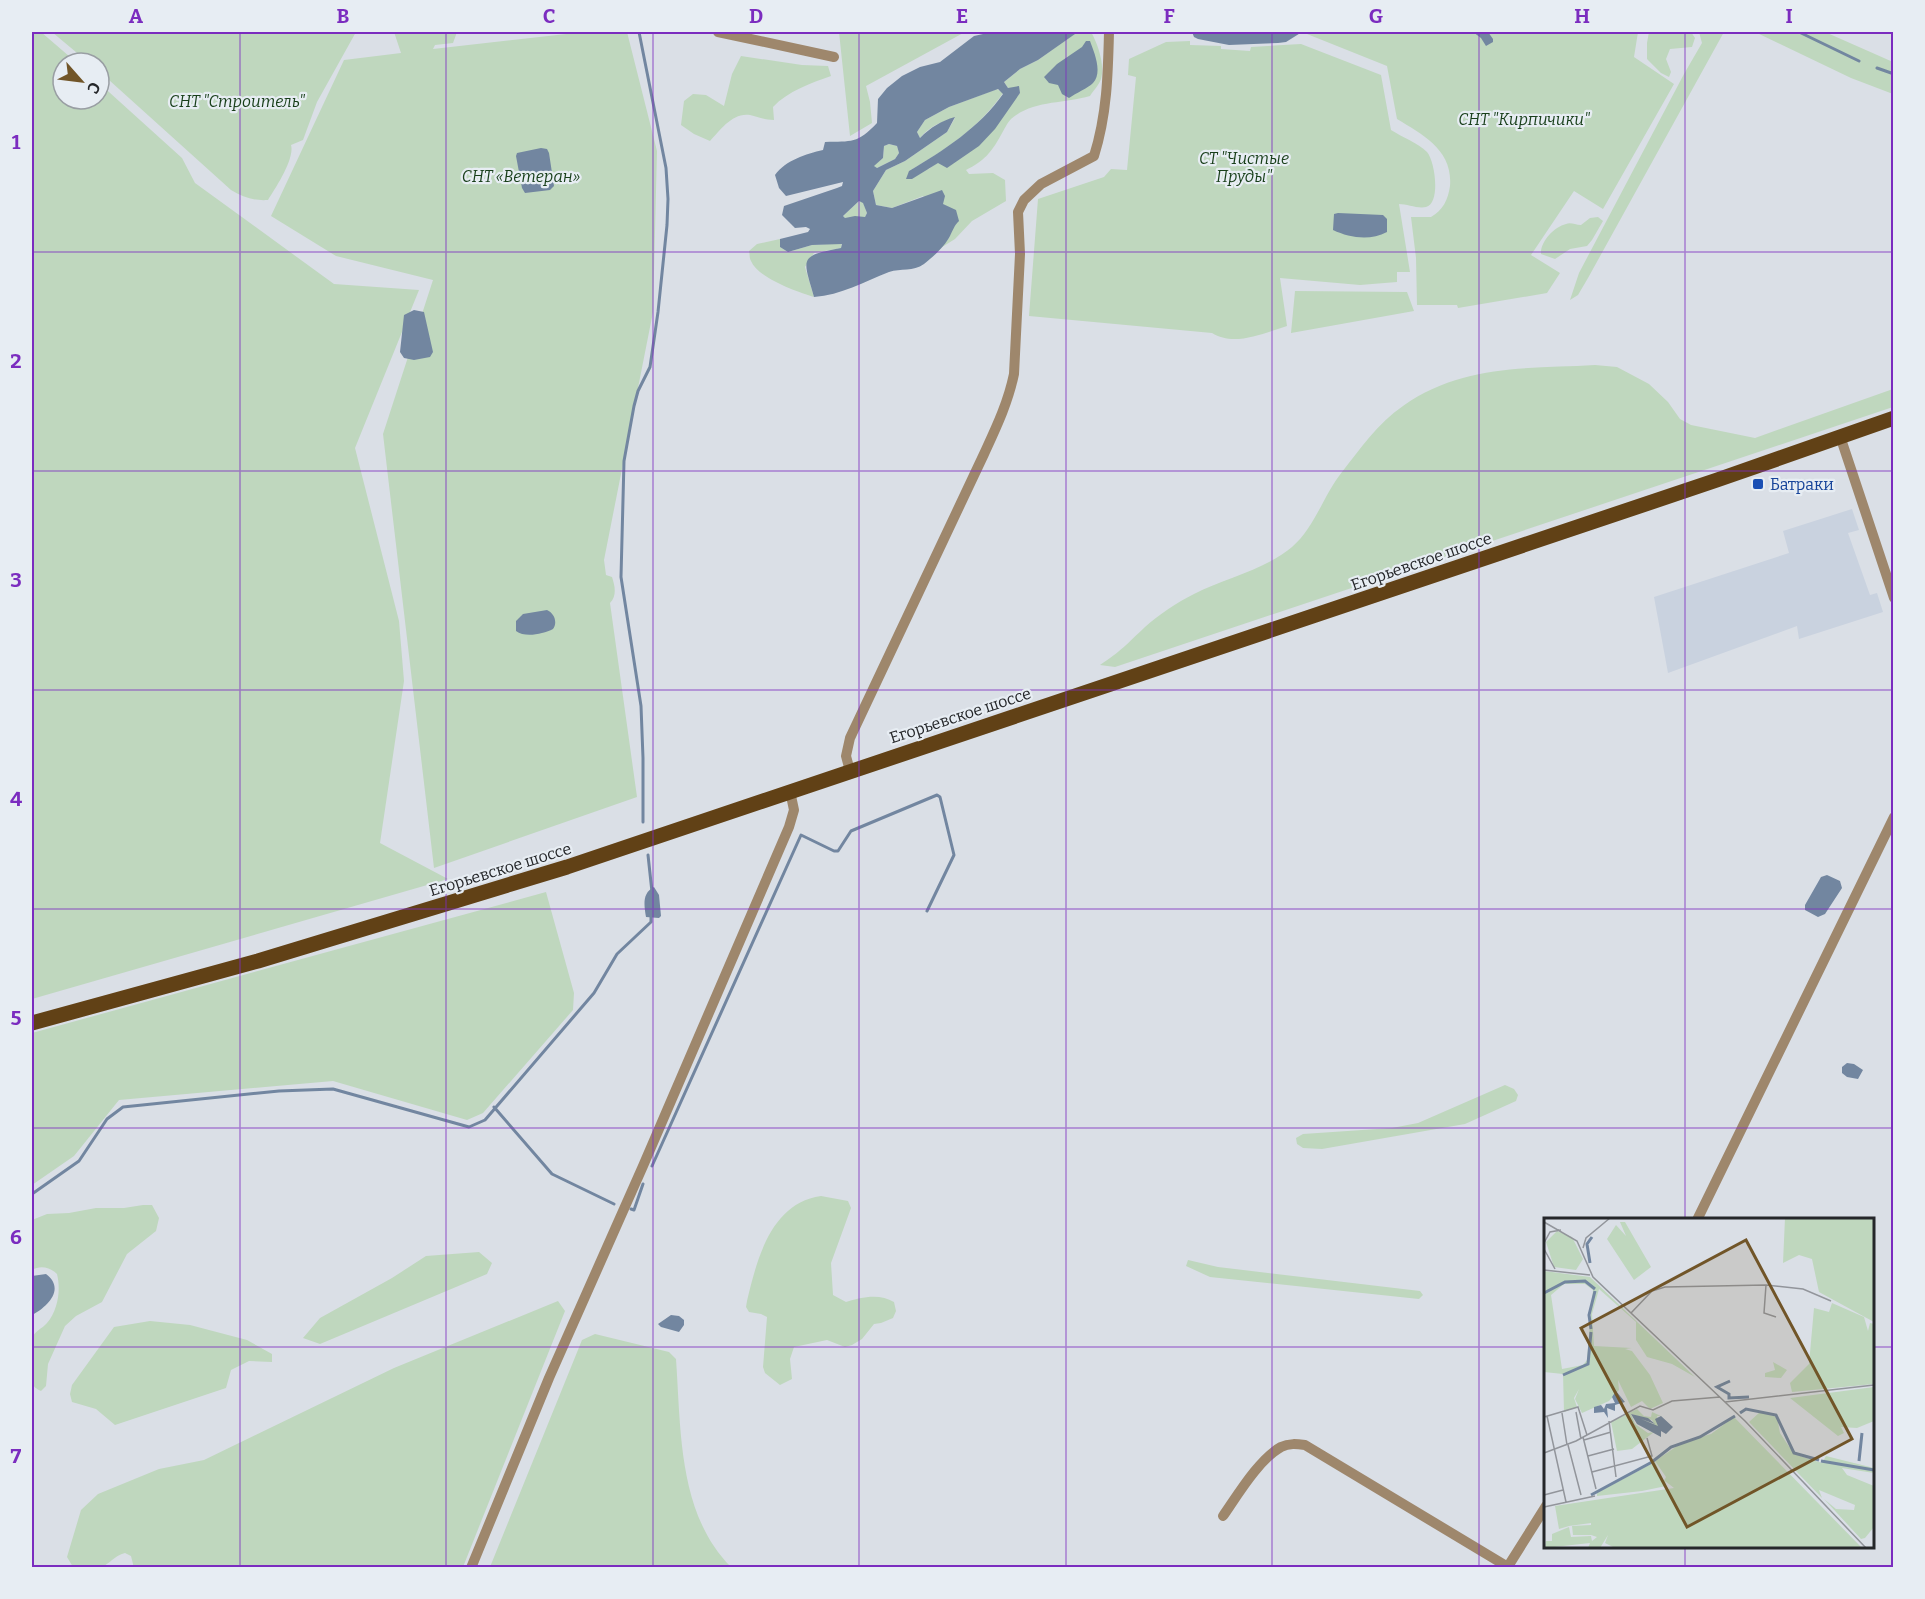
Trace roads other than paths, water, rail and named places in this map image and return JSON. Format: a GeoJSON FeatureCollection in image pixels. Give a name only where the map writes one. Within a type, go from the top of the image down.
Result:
{"type":"FeatureCollection","features":[{"type":"Feature","properties":{"kind":"main road","name":"Егорьевское шоссе"},"geometry":{"type":"LineString","coordinates":[[32,1023],[258,961],[567,867],[1717,480],[1893,418]]}},
{"type":"Feature","properties":{"kind":"street"},"geometry":{"type":"LineString","coordinates":[[718,32],[834,57]]}},
{"type":"Feature","properties":{"kind":"street"},"geometry":{"type":"LineString","coordinates":[[850,771],[846,756],[850,738],[1004,411],[1011,391],[1014,374],[1020,254],[1018,212],[1024,200],[1041,184],[1094,156],[1102,130],[1106,100],[1109,32]]}},
{"type":"Feature","properties":{"kind":"street"},"geometry":{"type":"LineString","coordinates":[[1840,436],[1893,598]]}},
{"type":"Feature","properties":{"kind":"street"},"geometry":{"type":"LineString","coordinates":[[471,1568],[549,1378],[789,827],[794,810],[790,791]]}},
{"type":"Feature","properties":{"kind":"street"},"geometry":{"type":"LineString","coordinates":[[1698,1218],[1893,817]]}},
{"type":"Feature","properties":{"kind":"street"},"geometry":{"type":"LineString","coordinates":[[1223,1516],[1267,1459],[1281,1447],[1292,1444],[1305,1444],[1508,1567],[1544,1508]]}},
{"type":"Feature","properties":{"kind":"water"},"geometry":{"type":"Polygon","coordinates":[[[992,32],[1070,32],[1075,34],[1038,60],[1020,69],[1004,82],[1008,88],[1019,86],[1020,93],[995,129],[979,146],[947,168],[938,163],[912,179],[906,179],[909,171],[948,147],[972,128],[1003,94],[998,89],[949,107],[925,120],[917,132],[920,138],[936,125],[955,117],[947,132],[905,161],[886,170],[873,191],[876,205],[892,208],[942,190],[945,196],[943,204],[956,210],[959,221],[939,251],[916,268],[889,272],[843,291],[814,297],[806,266],[807,261],[817,254],[841,248],[842,244],[812,245],[788,252],[780,247],[780,239],[808,232],[810,229],[795,228],[782,215],[784,206],[842,186],[843,182],[786,196],[779,188],[775,175],[791,162],[823,150],[825,142],[854,140],[864,135],[877,123],[878,99],[887,88],[902,76],[920,67],[940,62],[974,36],[992,32]],[[889,144],[884,146],[883,158],[874,166],[877,168],[895,159],[899,153],[897,146],[889,144]],[[859,201],[843,216],[845,218],[865,217],[867,213],[863,203],[859,201]]]}},
{"type":"Feature","properties":{"kind":"water"},"geometry":{"type":"Polygon","coordinates":[[[1192,32],[1302,32],[1286,42],[1229,45],[1198,39],[1192,32]]]}},
{"type":"Feature","properties":{"kind":"water"},"geometry":{"type":"Polygon","coordinates":[[[1473,32],[1488,32],[1493,42],[1486,46],[1473,32]]]}},
{"type":"Feature","properties":{"kind":"water"},"geometry":{"type":"Polygon","coordinates":[[[1086,41],[1090,41],[1095,56],[1098,68],[1096,78],[1091,85],[1069,98],[1062,94],[1058,85],[1049,83],[1044,77],[1057,64],[1082,47],[1086,41]]]}},
{"type":"Feature","properties":{"kind":"water"},"geometry":{"type":"Polygon","coordinates":[[[547,149],[549,153],[554,186],[550,190],[525,193],[522,188],[517,153],[547,149]]]}},
{"type":"Feature","properties":{"kind":"water"},"geometry":{"type":"Polygon","coordinates":[[[1334,214],[1383,215],[1387,219],[1387,232],[1374,237],[1353,237],[1340,233],[1333,230],[1334,214]]]}},
{"type":"Feature","properties":{"kind":"water"},"geometry":{"type":"Polygon","coordinates":[[[414,310],[424,312],[433,352],[430,357],[414,360],[404,358],[400,352],[404,315],[414,310]]]}},
{"type":"Feature","properties":{"kind":"water"},"geometry":{"type":"Polygon","coordinates":[[[547,610],[554,618],[553,629],[534,634],[516,631],[516,621],[523,614],[547,610]]]}},
{"type":"Feature","properties":{"kind":"water"},"geometry":{"type":"Polygon","coordinates":[[[1827,875],[1840,881],[1842,888],[1825,914],[1818,917],[1805,910],[1805,905],[1821,877],[1827,875]]]}},
{"type":"Feature","properties":{"kind":"water"},"geometry":{"type":"Polygon","coordinates":[[[654,887],[659,895],[661,916],[659,918],[646,917],[644,904],[646,896],[654,887]]]}},
{"type":"Feature","properties":{"kind":"water"},"geometry":{"type":"Polygon","coordinates":[[[1847,1063],[1854,1064],[1863,1070],[1858,1079],[1847,1077],[1842,1073],[1842,1067],[1847,1063]]]}},
{"type":"Feature","properties":{"kind":"water"},"geometry":{"type":"Polygon","coordinates":[[[46,1274],[54,1286],[52,1297],[32,1315],[32,1276],[46,1274]]]}},
{"type":"Feature","properties":{"kind":"water"},"geometry":{"type":"Polygon","coordinates":[[[671,1315],[679,1316],[684,1320],[684,1325],[679,1332],[658,1324],[671,1315]]]}},
{"type":"Feature","properties":{"kind":"waterway"},"geometry":{"type":"LineString","coordinates":[[639,32],[666,168],[668,199],[658,312],[650,367],[638,391],[624,461],[621,577],[641,706],[643,822]]}},
{"type":"Feature","properties":{"kind":"waterway"},"geometry":{"type":"LineString","coordinates":[[1799,32],[1859,61]]}},
{"type":"Feature","properties":{"kind":"waterway"},"geometry":{"type":"LineString","coordinates":[[1877,68],[1894,74]]}},
{"type":"Feature","properties":{"kind":"waterway"},"geometry":{"type":"LineString","coordinates":[[652,1166],[801,835],[838,851],[851,831],[937,795],[940,797],[954,855],[927,911]]}},
{"type":"Feature","properties":{"kind":"waterway"},"geometry":{"type":"LineString","coordinates":[[648,855],[652,892]]}},
{"type":"Feature","properties":{"kind":"waterway"},"geometry":{"type":"LineString","coordinates":[[32,1194],[79,1161],[107,1119],[123,1107],[279,1091],[333,1089],[469,1127],[485,1120],[594,993],[617,954],[651,922],[651,916]]}},
{"type":"Feature","properties":{"kind":"waterway"},"geometry":{"type":"LineString","coordinates":[[494,1107],[552,1174],[614,1204]]}},
{"type":"Feature","properties":{"kind":"waterway"},"geometry":{"type":"LineString","coordinates":[[631,1209],[634,1210],[643,1184]]}},
{"type":"Feature","properties":{"kind":"place","name":"Батраки"},"geometry":{"type":"Point","coordinates":[1758,484]}},
{"type":"Feature","properties":{"kind":"park label","name":"СНТ \"Строитель\""},"geometry":{"type":"Point","coordinates":[237,101]}},
{"type":"Feature","properties":{"kind":"park label","name":"СНТ \"Кирпичики\""},"geometry":{"type":"Point","coordinates":[1524,119]}},
{"type":"Feature","properties":{"kind":"park label","name":"СТ \"Чистые Пруды\""},"geometry":{"type":"Point","coordinates":[1244,167]}},
{"type":"Feature","properties":{"kind":"park label","name":"СНТ «Ветеран»"},"geometry":{"type":"Point","coordinates":[521,176]}}]}
